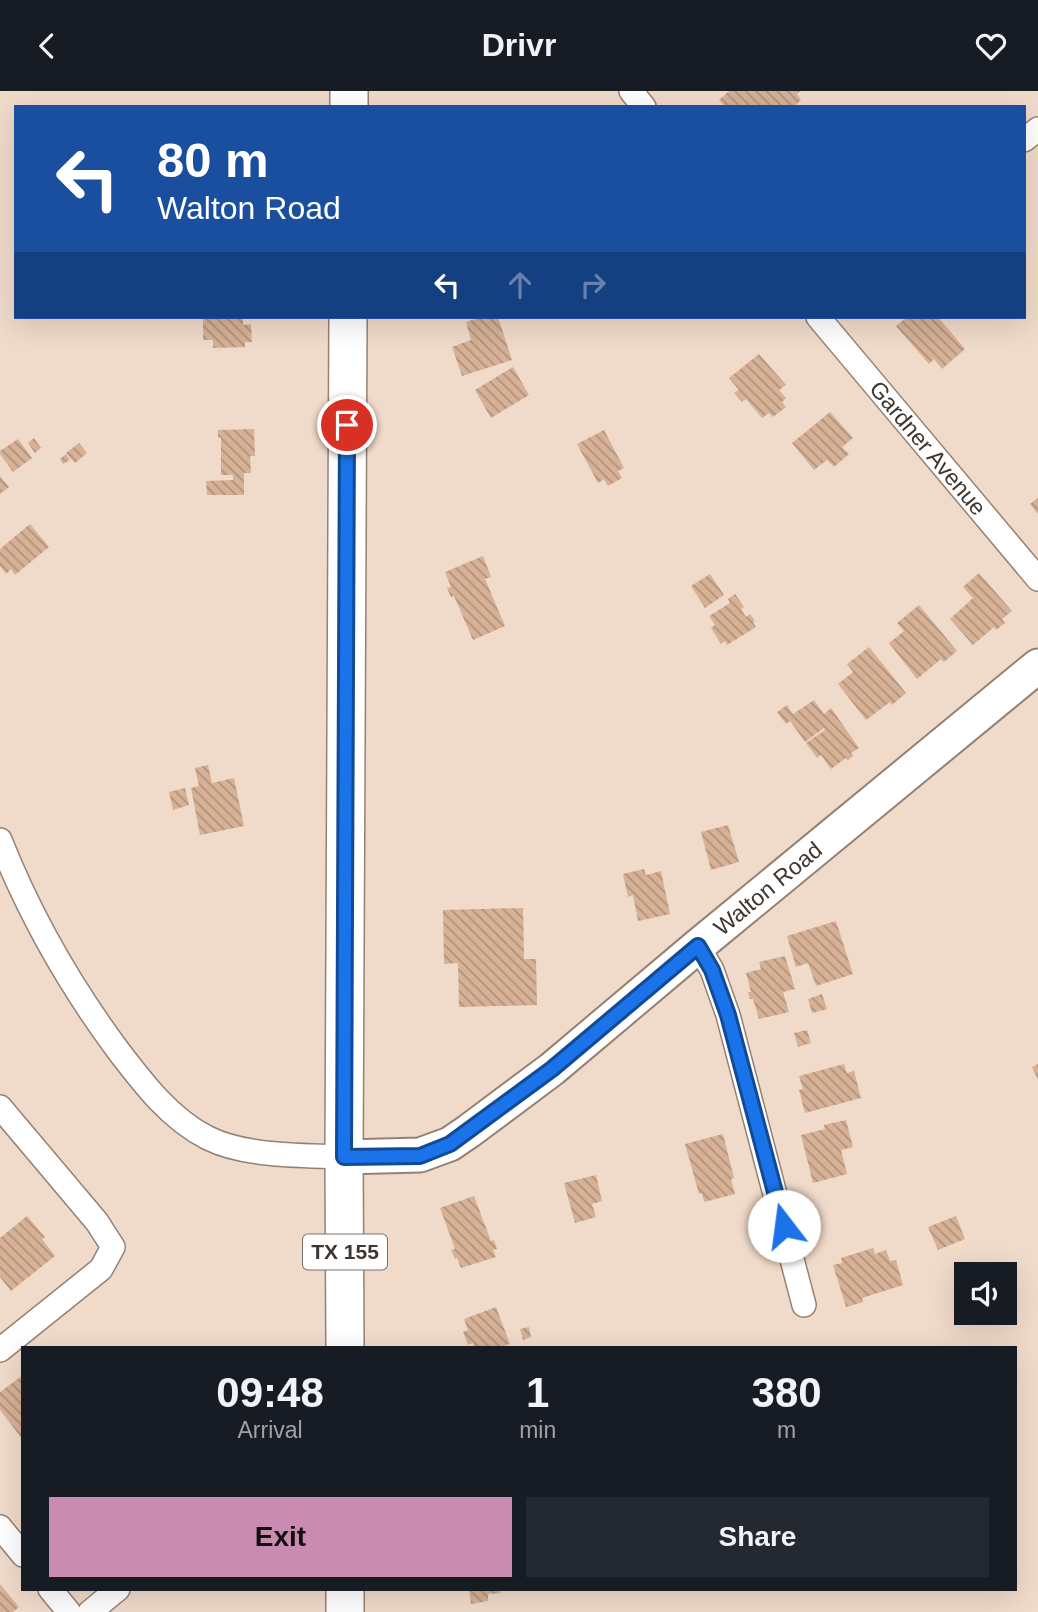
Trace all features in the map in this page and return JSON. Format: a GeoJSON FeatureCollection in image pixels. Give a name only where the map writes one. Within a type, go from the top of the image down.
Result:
{"type":"FeatureCollection","features":[{"type":"Feature","properties":{"kind":"main road","name":"TX 155"},"geometry":{"type":"LineString","coordinates":[[345,1346],[348,319]]}},
{"type":"Feature","properties":{"kind":"main road"},"geometry":{"type":"LineString","coordinates":[[345,1591],[345,1612]]}},
{"type":"Feature","properties":{"kind":"street"},"geometry":{"type":"LineString","coordinates":[[631,91],[642,105]]}},
{"type":"Feature","properties":{"kind":"street","name":"Gardner Avenue"},"geometry":{"type":"LineString","coordinates":[[820,319],[1038,579]]}},
{"type":"Feature","properties":{"kind":"street","name":"Walton Road"},"geometry":{"type":"LineString","coordinates":[[344,1157],[420,1156],[450,1144],[552,1069],[1038,666]]}},
{"type":"Feature","properties":{"kind":"street"},"geometry":{"type":"LineString","coordinates":[[0,841],[27,904],[67,977],[132,1070],[170,1111],[209,1139],[231,1146],[278,1153],[344,1157]]}},
{"type":"Feature","properties":{"kind":"street"},"geometry":{"type":"LineString","coordinates":[[698,946],[712,970],[728,1015],[804,1305]]}},
{"type":"Feature","properties":{"kind":"street"},"geometry":{"type":"LineString","coordinates":[[0,1107],[97,1222],[113,1247],[101,1269],[0,1350]]}},
{"type":"Feature","properties":{"kind":"street"},"geometry":{"type":"LineString","coordinates":[[0,1527],[21,1553]]}},
{"type":"Feature","properties":{"kind":"street"},"geometry":{"type":"LineString","coordinates":[[52,1591],[69,1612]]}},
{"type":"Feature","properties":{"kind":"street"},"geometry":{"type":"LineString","coordinates":[[90,1612],[116,1591]]}},
{"type":"Feature","properties":{"kind":"building"},"geometry":{"type":"Polygon","coordinates":[[[729,91],[800,91],[797,94],[801,100],[795,105],[723,105],[719,100],[729,91]]]}},
{"type":"Feature","properties":{"kind":"building"},"geometry":{"type":"Polygon","coordinates":[[[203,319],[243,319],[243,325],[251,324],[252,342],[245,342],[245,347],[213,348],[213,340],[203,340],[203,319]]]}},
{"type":"Feature","properties":{"kind":"building"},"geometry":{"type":"Polygon","coordinates":[[[476,319],[499,319],[512,360],[462,376],[452,347],[471,340],[466,322],[476,319]]]}},
{"type":"Feature","properties":{"kind":"building"},"geometry":{"type":"Polygon","coordinates":[[[905,319],[940,319],[965,349],[942,369],[934,359],[929,364],[896,326],[905,319]]]}},
{"type":"Feature","properties":{"kind":"building"},"geometry":{"type":"Polygon","coordinates":[[[759,354],[786,385],[779,390],[786,398],[782,402],[786,407],[773,417],[769,413],[762,418],[746,399],[742,402],[734,393],[739,390],[729,378],[759,354]]]}},
{"type":"Feature","properties":{"kind":"building"},"geometry":{"type":"Polygon","coordinates":[[[513,367],[529,395],[491,418],[475,390],[513,367]]]}},
{"type":"Feature","properties":{"kind":"building"},"geometry":{"type":"Polygon","coordinates":[[[830,412],[853,438],[842,447],[849,454],[834,467],[827,460],[814,470],[792,443],[830,412]]]}},
{"type":"Feature","properties":{"kind":"building"},"geometry":{"type":"Polygon","coordinates":[[[254,429],[255,456],[250,456],[251,473],[244,473],[244,495],[207,495],[206,481],[233,480],[233,475],[221,475],[221,438],[218,437],[218,430],[254,429]]]}},
{"type":"Feature","properties":{"kind":"building"},"geometry":{"type":"Polygon","coordinates":[[[604,430],[624,468],[618,471],[622,478],[608,486],[604,479],[598,483],[577,444],[604,430]]]}},
{"type":"Feature","properties":{"kind":"building"},"geometry":{"type":"Polygon","coordinates":[[[34,438],[41,448],[35,453],[28,443],[34,438]]]}},
{"type":"Feature","properties":{"kind":"building"},"geometry":{"type":"Polygon","coordinates":[[[18,439],[32,458],[13,472],[0,451],[18,439]]]}},
{"type":"Feature","properties":{"kind":"building"},"geometry":{"type":"Polygon","coordinates":[[[79,443],[87,453],[75,463],[66,453],[79,443]]]}},
{"type":"Feature","properties":{"kind":"building"},"geometry":{"type":"Polygon","coordinates":[[[66,454],[70,460],[63,464],[60,459],[66,454]]]}},
{"type":"Feature","properties":{"kind":"building"},"geometry":{"type":"Polygon","coordinates":[[[0,476],[9,487],[0,494],[0,476]]]}},
{"type":"Feature","properties":{"kind":"building"},"geometry":{"type":"Polygon","coordinates":[[[1038,498],[1038,514],[1030,504],[1038,498]]]}},
{"type":"Feature","properties":{"kind":"building"},"geometry":{"type":"Polygon","coordinates":[[[30,524],[49,547],[15,575],[11,569],[6,574],[0,566],[0,549],[30,524]]]}},
{"type":"Feature","properties":{"kind":"building"},"geometry":{"type":"Polygon","coordinates":[[[483,556],[491,577],[485,579],[505,626],[473,640],[454,596],[451,597],[447,588],[451,587],[445,572],[483,556]]]}},
{"type":"Feature","properties":{"kind":"building"},"geometry":{"type":"Polygon","coordinates":[[[979,573],[1012,611],[1002,619],[1005,623],[996,630],[994,627],[973,645],[950,619],[973,598],[963,587],[979,573]]]}},
{"type":"Feature","properties":{"kind":"building"},"geometry":{"type":"Polygon","coordinates":[[[710,574],[724,595],[705,608],[691,586],[710,574]]]}},
{"type":"Feature","properties":{"kind":"building"},"geometry":{"type":"Polygon","coordinates":[[[735,594],[744,607],[741,609],[746,617],[750,614],[756,627],[727,645],[725,641],[721,644],[711,628],[715,625],[709,616],[730,603],[728,599],[735,594]]]}},
{"type":"Feature","properties":{"kind":"building"},"geometry":{"type":"Polygon","coordinates":[[[919,605],[957,651],[944,662],[941,659],[917,679],[889,643],[904,631],[897,623],[919,605]]]}},
{"type":"Feature","properties":{"kind":"building"},"geometry":{"type":"Polygon","coordinates":[[[869,647],[906,693],[892,705],[890,702],[866,720],[838,684],[853,672],[847,664],[869,647]]]}},
{"type":"Feature","properties":{"kind":"building"},"geometry":{"type":"Polygon","coordinates":[[[814,700],[824,714],[831,708],[859,748],[851,753],[853,756],[848,760],[846,758],[831,769],[821,755],[817,758],[806,743],[825,730],[824,728],[805,742],[790,721],[786,724],[777,712],[787,705],[793,714],[814,700]]]}},
{"type":"Feature","properties":{"kind":"building"},"geometry":{"type":"Polygon","coordinates":[[[208,765],[212,783],[234,778],[244,826],[200,835],[191,788],[199,786],[195,768],[208,765]]]}},
{"type":"Feature","properties":{"kind":"building"},"geometry":{"type":"Polygon","coordinates":[[[185,788],[189,805],[173,810],[169,792],[185,788]]]}},
{"type":"Feature","properties":{"kind":"building"},"geometry":{"type":"Polygon","coordinates":[[[728,825],[739,862],[711,870],[701,832],[728,825]]]}},
{"type":"Feature","properties":{"kind":"building"},"geometry":{"type":"Polygon","coordinates":[[[644,869],[646,875],[661,871],[670,914],[638,921],[633,895],[628,897],[623,874],[644,869]]]}},
{"type":"Feature","properties":{"kind":"building"},"geometry":{"type":"Polygon","coordinates":[[[523,908],[524,959],[536,959],[537,1005],[459,1007],[458,963],[444,964],[443,910],[523,908]]]}},
{"type":"Feature","properties":{"kind":"building"},"geometry":{"type":"Polygon","coordinates":[[[836,921],[853,974],[816,986],[808,963],[796,967],[787,936],[836,921]]]}},
{"type":"Feature","properties":{"kind":"building"},"geometry":{"type":"Polygon","coordinates":[[[785,956],[795,989],[783,992],[789,1012],[759,1019],[748,992],[751,992],[746,973],[761,969],[759,962],[785,956]]]}},
{"type":"Feature","properties":{"kind":"building"},"geometry":{"type":"Polygon","coordinates":[[[822,994],[827,1009],[812,1013],[808,999],[822,994]]]}},
{"type":"Feature","properties":{"kind":"building"},"geometry":{"type":"Polygon","coordinates":[[[807,1030],[811,1043],[798,1047],[794,1033],[807,1030]]]}},
{"type":"Feature","properties":{"kind":"building"},"geometry":{"type":"Polygon","coordinates":[[[844,1064],[847,1073],[854,1071],[861,1098],[805,1113],[799,1090],[803,1089],[799,1076],[844,1064]]]}},
{"type":"Feature","properties":{"kind":"building"},"geometry":{"type":"Polygon","coordinates":[[[1038,1064],[1038,1080],[1032,1067],[1038,1064]]]}},
{"type":"Feature","properties":{"kind":"building"},"geometry":{"type":"Polygon","coordinates":[[[846,1120],[853,1147],[841,1150],[847,1174],[813,1183],[801,1135],[825,1129],[824,1125],[846,1120]]]}},
{"type":"Feature","properties":{"kind":"building"},"geometry":{"type":"Polygon","coordinates":[[[723,1134],[734,1178],[731,1179],[735,1194],[704,1202],[702,1193],[699,1194],[685,1144],[723,1134]]]}},
{"type":"Feature","properties":{"kind":"building"},"geometry":{"type":"Polygon","coordinates":[[[596,1175],[602,1201],[592,1204],[596,1217],[575,1223],[564,1183],[596,1175]]]}},
{"type":"Feature","properties":{"kind":"building"},"geometry":{"type":"Polygon","coordinates":[[[474,1196],[491,1241],[494,1240],[497,1249],[493,1250],[496,1257],[461,1268],[451,1250],[455,1249],[440,1208],[474,1196]]]}},
{"type":"Feature","properties":{"kind":"building"},"geometry":{"type":"Polygon","coordinates":[[[27,1216],[45,1237],[42,1239],[55,1256],[11,1291],[0,1277],[0,1238],[27,1216]]]}},
{"type":"Feature","properties":{"kind":"building"},"geometry":{"type":"Polygon","coordinates":[[[956,1216],[965,1239],[938,1250],[928,1227],[956,1216]]]}},
{"type":"Feature","properties":{"kind":"building"},"geometry":{"type":"Polygon","coordinates":[[[873,1248],[875,1254],[886,1250],[890,1261],[896,1260],[903,1285],[862,1298],[863,1302],[846,1307],[833,1265],[842,1263],[841,1258],[873,1248]]]}},
{"type":"Feature","properties":{"kind":"building"},"geometry":{"type":"Polygon","coordinates":[[[496,1307],[510,1344],[468,1345],[463,1332],[468,1330],[464,1319],[496,1307]]]}},
{"type":"Feature","properties":{"kind":"building"},"geometry":{"type":"Polygon","coordinates":[[[529,1327],[531,1337],[523,1340],[520,1329],[529,1327]]]}},
{"type":"Feature","properties":{"kind":"building"},"geometry":{"type":"Polygon","coordinates":[[[21,1376],[21,1437],[0,1410],[0,1392],[21,1376]]]}},
{"type":"Feature","properties":{"kind":"building"},"geometry":{"type":"Polygon","coordinates":[[[0,1584],[19,1607],[13,1612],[0,1612],[0,1584]]]}},
{"type":"Feature","properties":{"kind":"building"},"geometry":{"type":"Polygon","coordinates":[[[469,1591],[500,1591],[488,1594],[488,1601],[471,1604],[469,1591]]]}},
{"type":"Feature","properties":{"kind":"route"},"geometry":{"type":"LineString","coordinates":[[347,425],[344,1157],[420,1156],[450,1144],[552,1069],[698,946],[712,970],[728,1015],[784,1226]]}}]}
